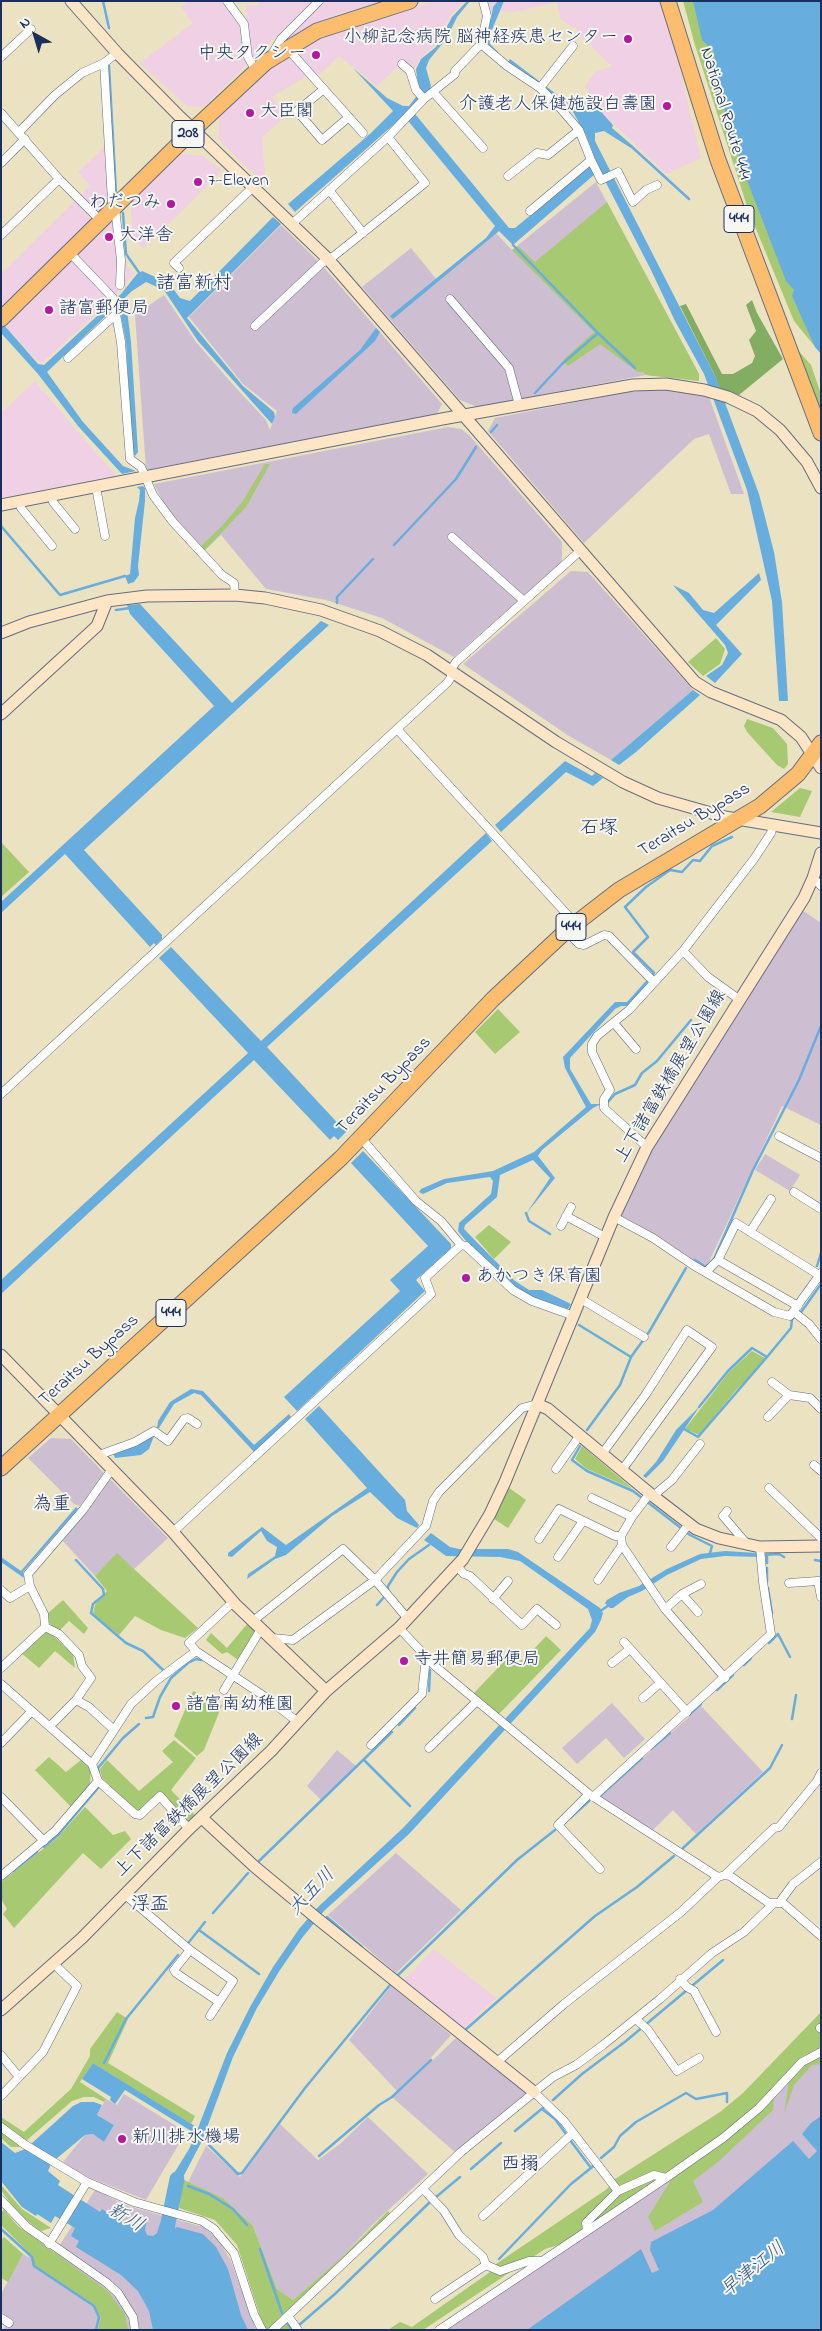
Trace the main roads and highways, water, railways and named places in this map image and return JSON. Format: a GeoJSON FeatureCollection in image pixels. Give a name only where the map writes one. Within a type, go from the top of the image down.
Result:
{"type":"FeatureCollection","features":[{"type":"Feature","properties":{"kind":"highway","name":"208"},"geometry":{"type":"LineString","coordinates":[[1,319],[193,130],[261,66],[317,31],[410,1]]}},
{"type":"Feature","properties":{"kind":"highway","name":"National Route 444"},"geometry":{"type":"LineString","coordinates":[[668,1],[718,160],[821,433]]}},
{"type":"Feature","properties":{"kind":"highway","name":"Teraitsu Bypass"},"geometry":{"type":"LineString","coordinates":[[1,1468],[341,1158],[493,999],[570,927],[619,890],[738,819],[785,786],[818,755]]}},
{"type":"Feature","properties":{"kind":"water"},"geometry":{"type":"Polygon","coordinates":[[[467,1],[470,1],[457,17],[447,38],[429,60],[426,68],[431,86],[430,89],[411,109],[509,228],[515,228],[596,161],[586,135],[573,112],[565,110],[508,62],[510,59],[576,109],[579,109],[584,102],[594,104],[613,125],[612,128],[633,146],[631,148],[604,131],[595,133],[595,141],[715,376],[759,494],[774,552],[782,602],[788,701],[779,701],[772,601],[747,490],[704,374],[675,321],[602,175],[595,174],[513,245],[499,231],[393,319],[390,316],[486,238],[495,226],[409,122],[401,118],[295,212],[288,204],[371,133],[393,111],[353,68],[387,98],[403,106],[409,106],[419,93],[416,69],[421,59],[436,47],[452,17],[467,1]]]}},
{"type":"Feature","properties":{"kind":"water"},"geometry":{"type":"Polygon","coordinates":[[[498,1],[504,1],[489,37],[490,44],[498,52],[497,55],[486,44],[485,37],[487,21],[491,20],[493,7],[498,1]]]}},
{"type":"Feature","properties":{"kind":"water"},"geometry":{"type":"Polygon","coordinates":[[[693,1],[821,1],[821,354],[815,347],[792,296],[794,290],[786,281],[745,175],[712,69],[715,58],[713,50],[702,40],[693,1]]]}},
{"type":"Feature","properties":{"kind":"water"},"geometry":{"type":"Polygon","coordinates":[[[273,217],[281,224],[187,318],[243,386],[274,412],[275,417],[272,424],[198,341],[164,290],[146,282],[132,291],[47,372],[83,422],[123,466],[136,471],[122,474],[78,426],[38,374],[1,333],[1,327],[4,325],[38,364],[44,365],[121,294],[137,274],[142,271],[169,283],[180,298],[190,301],[273,217]]]}},
{"type":"Feature","properties":{"kind":"water"},"geometry":{"type":"Polygon","coordinates":[[[124,310],[127,310],[131,342],[138,452],[135,456],[132,451],[126,342],[121,316],[124,310]]]}},
{"type":"Feature","properties":{"kind":"water"},"geometry":{"type":"Polygon","coordinates":[[[376,328],[380,332],[375,341],[296,414],[292,413],[293,408],[360,350],[376,328]]]}},
{"type":"Feature","properties":{"kind":"water"},"geometry":{"type":"Polygon","coordinates":[[[143,486],[145,488],[145,501],[138,566],[139,575],[134,582],[128,584],[125,576],[130,574],[135,518],[140,490],[137,487],[143,486]]]}},
{"type":"Feature","properties":{"kind":"water"},"geometry":{"type":"Polygon","coordinates":[[[759,573],[761,580],[716,625],[742,654],[715,683],[706,676],[722,665],[728,653],[725,645],[673,585],[689,593],[703,610],[714,613],[759,573]]]}},
{"type":"Feature","properties":{"kind":"water"},"geometry":{"type":"Polygon","coordinates":[[[140,604],[232,703],[321,621],[329,625],[84,850],[162,935],[162,939],[156,945],[154,943],[150,947],[65,854],[1,913],[1,902],[214,706],[130,614],[127,605],[140,604]]]}},
{"type":"Feature","properties":{"kind":"water"},"geometry":{"type":"Polygon","coordinates":[[[693,690],[700,695],[636,752],[619,765],[611,760],[693,690]]]}},
{"type":"Feature","properties":{"kind":"water"},"geometry":{"type":"Polygon","coordinates":[[[565,761],[592,776],[595,773],[603,778],[593,786],[566,772],[501,832],[495,825],[565,761]]]}},
{"type":"Feature","properties":{"kind":"water"},"geometry":{"type":"Polygon","coordinates":[[[486,833],[492,841],[267,1047],[346,1132],[338,1140],[334,1136],[330,1140],[254,1060],[1,1294],[1,1280],[248,1053],[159,958],[171,947],[261,1041],[486,833]]]}},
{"type":"Feature","properties":{"kind":"water"},"geometry":{"type":"Polygon","coordinates":[[[645,982],[647,985],[628,1006],[621,1006],[615,1009],[570,1058],[570,1069],[591,1104],[601,1104],[593,1108],[542,1150],[538,1156],[555,1178],[526,1214],[550,1178],[533,1160],[500,1175],[497,1197],[465,1225],[464,1229],[515,1281],[529,1290],[542,1290],[571,1304],[568,1309],[533,1297],[517,1288],[466,1241],[458,1231],[459,1223],[491,1194],[493,1181],[490,1177],[447,1183],[423,1194],[419,1192],[421,1189],[444,1179],[493,1171],[534,1152],[586,1107],[565,1068],[563,1057],[615,1002],[627,1002],[645,982]]]}},
{"type":"Feature","properties":{"kind":"water"},"geometry":{"type":"Polygon","coordinates":[[[363,1151],[451,1244],[451,1248],[416,1280],[425,1291],[297,1411],[284,1397],[400,1291],[390,1280],[428,1246],[351,1163],[363,1151]]]}},
{"type":"Feature","properties":{"kind":"water"},"geometry":{"type":"Polygon","coordinates":[[[191,1389],[203,1391],[254,1445],[289,1414],[291,1417],[255,1453],[201,1395],[194,1393],[174,1404],[159,1428],[157,1428],[158,1421],[170,1402],[191,1389]]]}},
{"type":"Feature","properties":{"kind":"water"},"geometry":{"type":"Polygon","coordinates":[[[319,1406],[405,1500],[407,1511],[419,1525],[417,1528],[397,1518],[370,1492],[332,1516],[286,1555],[275,1559],[247,1579],[248,1574],[275,1556],[277,1547],[267,1541],[261,1531],[232,1557],[228,1556],[228,1553],[262,1527],[286,1545],[367,1488],[305,1419],[319,1406]]]}},
{"type":"Feature","properties":{"kind":"water"},"geometry":{"type":"Polygon","coordinates":[[[700,1406],[663,1461],[646,1478],[643,1476],[656,1462],[676,1430],[700,1406]]]}},
{"type":"Feature","properties":{"kind":"water"},"geometry":{"type":"Polygon","coordinates":[[[152,1435],[154,1436],[149,1449],[141,1455],[115,1458],[113,1453],[137,1445],[152,1435]]]}},
{"type":"Feature","properties":{"kind":"water"},"geometry":{"type":"Polygon","coordinates":[[[76,1507],[78,1509],[23,1572],[24,1578],[1,1562],[1,1557],[21,1571],[76,1507]]]}},
{"type":"Feature","properties":{"kind":"water"},"geometry":{"type":"Polygon","coordinates":[[[431,1533],[450,1547],[459,1549],[508,1549],[518,1552],[600,1608],[603,1613],[601,1620],[595,1632],[409,1834],[324,1911],[302,1938],[257,2008],[233,2057],[202,2141],[182,2179],[178,2201],[168,2198],[173,2175],[196,2134],[125,2090],[115,2104],[110,2100],[111,2097],[82,2079],[93,2063],[198,2128],[227,2053],[250,2007],[273,1967],[299,1929],[318,1907],[403,1828],[590,1628],[592,1620],[588,1609],[520,1561],[500,1557],[446,1556],[424,1540],[431,1533]]]}},
{"type":"Feature","properties":{"kind":"water"},"geometry":{"type":"Polygon","coordinates":[[[725,1551],[757,1553],[758,1557],[725,1556],[701,1559],[667,1575],[642,1591],[628,1597],[613,1608],[610,1608],[605,1603],[619,1593],[639,1586],[667,1569],[700,1554],[725,1551]]]}},
{"type":"Feature","properties":{"kind":"water"},"geometry":{"type":"Polygon","coordinates":[[[81,2102],[94,2102],[102,2105],[97,2115],[114,2125],[104,2142],[93,2134],[85,2135],[56,2159],[31,2144],[73,2106],[81,2102]]]}},
{"type":"Feature","properties":{"kind":"water","name":"早津江川"},"geometry":{"type":"Polygon","coordinates":[[[821,2116],[821,2330],[527,2330],[641,2249],[652,2273],[659,2270],[650,2250],[651,2242],[713,2210],[793,2141],[809,2159],[817,2151],[802,2134],[811,2123],[821,2116]]]}},
{"type":"Feature","properties":{"kind":"water"},"geometry":{"type":"Polygon","coordinates":[[[1,2142],[15,2153],[25,2149],[51,2164],[48,2171],[60,2181],[58,2185],[100,2212],[102,2209],[128,2225],[133,2223],[135,2218],[147,2219],[145,2230],[147,2235],[153,2236],[157,2233],[160,2223],[164,2222],[173,2225],[172,2231],[177,2227],[203,2234],[216,2247],[228,2269],[241,2315],[248,2330],[153,2330],[149,2311],[138,2291],[121,2275],[76,2247],[79,2241],[71,2236],[75,2228],[55,2216],[51,2223],[22,2207],[1,2181],[1,2142]]]}},
{"type":"Feature","properties":{"kind":"waterway"},"geometry":{"type":"LineString","coordinates":[[103,1],[109,28]]}},
{"type":"Feature","properties":{"kind":"waterway"},"geometry":{"type":"LineString","coordinates":[[109,66],[116,193]]}},
{"type":"Feature","properties":{"kind":"waterway"},"geometry":{"type":"LineString","coordinates":[[632,147],[689,199]]}},
{"type":"Feature","properties":{"kind":"waterway"},"geometry":{"type":"LineString","coordinates":[[123,213],[126,254],[140,274]]}},
{"type":"Feature","properties":{"kind":"waterway"},"geometry":{"type":"LineString","coordinates":[[513,245],[598,333],[562,364],[535,393]]}},
{"type":"Feature","properties":{"kind":"waterway"},"geometry":{"type":"LineString","coordinates":[[598,333],[635,368]]}},
{"type":"Feature","properties":{"kind":"waterway"},"geometry":{"type":"LineString","coordinates":[[491,432],[497,425]]}},
{"type":"Feature","properties":{"kind":"waterway"},"geometry":{"type":"LineString","coordinates":[[394,545],[456,479],[476,447]]}},
{"type":"Feature","properties":{"kind":"waterway"},"geometry":{"type":"LineString","coordinates":[[1,526],[60,595],[125,576]]}},
{"type":"Feature","properties":{"kind":"waterway"},"geometry":{"type":"LineString","coordinates":[[337,603],[337,597],[373,559]]}},
{"type":"Feature","properties":{"kind":"waterway"},"geometry":{"type":"LineString","coordinates":[[116,610],[130,608]]}},
{"type":"Feature","properties":{"kind":"waterway"},"geometry":{"type":"LineString","coordinates":[[645,984],[654,973],[633,952],[648,937],[625,907],[646,887],[670,870],[682,872],[693,860],[700,861],[712,846],[732,837]]}},
{"type":"Feature","properties":{"kind":"waterway"},"geometry":{"type":"LineString","coordinates":[[607,1103],[615,1094],[635,1085],[642,1073],[657,1061],[691,1020]]}},
{"type":"Feature","properties":{"kind":"waterway"},"geometry":{"type":"LineString","coordinates":[[695,1260],[706,1267],[714,1259],[753,1170],[799,1080],[821,1026]]}},
{"type":"Feature","properties":{"kind":"waterway"},"geometry":{"type":"LineString","coordinates":[[526,1213],[529,1221],[550,1234]]}},
{"type":"Feature","properties":{"kind":"waterway"},"geometry":{"type":"LineString","coordinates":[[817,1266],[821,1253]]}},
{"type":"Feature","properties":{"kind":"waterway"},"geometry":{"type":"LineString","coordinates":[[587,1430],[620,1385],[631,1357],[649,1332],[686,1268]]}},
{"type":"Feature","properties":{"kind":"waterway"},"geometry":{"type":"LineString","coordinates":[[699,1407],[728,1371],[752,1348],[767,1357],[791,1328],[792,1319],[802,1311],[821,1284]]}},
{"type":"Feature","properties":{"kind":"waterway"},"geometry":{"type":"LineString","coordinates":[[579,1325],[631,1357]]}},
{"type":"Feature","properties":{"kind":"waterway"},"geometry":{"type":"LineString","coordinates":[[684,1429],[698,1437],[767,1357]]}},
{"type":"Feature","properties":{"kind":"waterway"},"geometry":{"type":"LineString","coordinates":[[580,1446],[572,1460],[587,1471],[633,1491],[690,1535],[712,1546],[710,1553]]}},
{"type":"Feature","properties":{"kind":"waterway"},"geometry":{"type":"LineString","coordinates":[[388,1593],[388,1586],[397,1572],[409,1559],[429,1545]]}},
{"type":"Feature","properties":{"kind":"waterway"},"geometry":{"type":"LineString","coordinates":[[762,1555],[779,1554],[784,1557]]}},
{"type":"Feature","properties":{"kind":"waterway"},"geometry":{"type":"LineString","coordinates":[[767,1555],[767,1563]]}},
{"type":"Feature","properties":{"kind":"waterway"},"geometry":{"type":"LineString","coordinates":[[76,1560],[103,1589],[104,1595],[93,1604],[91,1613],[126,1643],[143,1651],[163,1670]]}},
{"type":"Feature","properties":{"kind":"waterway"},"geometry":{"type":"LineString","coordinates":[[815,1560],[821,1561]]}},
{"type":"Feature","properties":{"kind":"waterway"},"geometry":{"type":"LineString","coordinates":[[767,1568],[767,1581]]}},
{"type":"Feature","properties":{"kind":"waterway"},"geometry":{"type":"LineString","coordinates":[[768,1588],[772,1613]]}},
{"type":"Feature","properties":{"kind":"waterway"},"geometry":{"type":"LineString","coordinates":[[377,1605],[385,1596]]}},
{"type":"Feature","properties":{"kind":"waterway"},"geometry":{"type":"LineString","coordinates":[[599,1612],[609,1605]]}},
{"type":"Feature","properties":{"kind":"waterway"},"geometry":{"type":"LineString","coordinates":[[769,1643],[778,1634],[790,1657]]}},
{"type":"Feature","properties":{"kind":"waterway"},"geometry":{"type":"LineString","coordinates":[[744,1665],[751,1658]]}},
{"type":"Feature","properties":{"kind":"waterway"},"geometry":{"type":"LineString","coordinates":[[146,1718],[153,1717],[160,1697],[171,1678],[188,1663],[196,1659],[201,1660]]}},
{"type":"Feature","properties":{"kind":"waterway"},"geometry":{"type":"LineString","coordinates":[[429,1691],[430,1670]]}},
{"type":"Feature","properties":{"kind":"waterway"},"geometry":{"type":"LineString","coordinates":[[717,1690],[733,1675]]}},
{"type":"Feature","properties":{"kind":"waterway"},"geometry":{"type":"LineString","coordinates":[[792,1719],[796,1695]]}},
{"type":"Feature","properties":{"kind":"waterway"},"geometry":{"type":"LineString","coordinates":[[689,1715],[701,1704]]}},
{"type":"Feature","properties":{"kind":"waterway"},"geometry":{"type":"LineString","coordinates":[[399,1725],[415,1708]]}},
{"type":"Feature","properties":{"kind":"waterway"},"geometry":{"type":"LineString","coordinates":[[99,1773],[98,1768],[123,1738],[139,1724]]}},
{"type":"Feature","properties":{"kind":"waterway"},"geometry":{"type":"LineString","coordinates":[[259,1861],[392,1732]]}},
{"type":"Feature","properties":{"kind":"waterway"},"geometry":{"type":"LineString","coordinates":[[651,1749],[670,1733]]}},
{"type":"Feature","properties":{"kind":"waterway"},"geometry":{"type":"LineString","coordinates":[[683,1848],[770,1768],[782,1745]]}},
{"type":"Feature","properties":{"kind":"waterway"},"geometry":{"type":"LineString","coordinates":[[601,1795],[642,1758]]}},
{"type":"Feature","properties":{"kind":"waterway"},"geometry":{"type":"LineString","coordinates":[[364,1760],[410,1806]]}},
{"type":"Feature","properties":{"kind":"waterway"},"geometry":{"type":"LineString","coordinates":[[44,1847],[58,1835],[98,1788]]}},
{"type":"Feature","properties":{"kind":"waterway"},"geometry":{"type":"LineString","coordinates":[[570,1818],[589,1801]]}},
{"type":"Feature","properties":{"kind":"waterway"},"geometry":{"type":"LineString","coordinates":[[397,1976],[517,1860],[555,1830]]}},
{"type":"Feature","properties":{"kind":"waterway"},"geometry":{"type":"LineString","coordinates":[[13,1871],[37,1852]]}},
{"type":"Feature","properties":{"kind":"waterway"},"geometry":{"type":"LineString","coordinates":[[464,2031],[595,1916],[637,1887],[674,1856]]}},
{"type":"Feature","properties":{"kind":"waterway"},"geometry":{"type":"LineString","coordinates":[[213,1913],[248,1873]]}},
{"type":"Feature","properties":{"kind":"waterway"},"geometry":{"type":"LineString","coordinates":[[327,1917],[362,1947]]}},
{"type":"Feature","properties":{"kind":"waterway"},"geometry":{"type":"LineString","coordinates":[[189,1942],[205,1922]]}},
{"type":"Feature","properties":{"kind":"waterway"},"geometry":{"type":"LineString","coordinates":[[199,1930],[259,1974]]}},
{"type":"Feature","properties":{"kind":"waterway"},"geometry":{"type":"LineString","coordinates":[[104,2063],[126,2019],[178,1955]]}},
{"type":"Feature","properties":{"kind":"waterway"},"geometry":{"type":"LineString","coordinates":[[553,2100],[582,2074],[626,2041],[723,1960]]}},
{"type":"Feature","properties":{"kind":"waterway"},"geometry":{"type":"LineString","coordinates":[[208,2144],[238,2174],[242,2173],[305,2088],[390,1985]]}},
{"type":"Feature","properties":{"kind":"waterway"},"geometry":{"type":"LineString","coordinates":[[319,2156],[379,2105],[392,2097],[431,2060]]}},
{"type":"Feature","properties":{"kind":"waterway"},"geometry":{"type":"LineString","coordinates":[[601,2158],[614,2147],[620,2136],[636,2122],[686,2093],[696,2099],[727,2093],[727,2102]]}},
{"type":"Feature","properties":{"kind":"waterway"},"geometry":{"type":"LineString","coordinates":[[515,2131],[544,2107]]}},
{"type":"Feature","properties":{"kind":"waterway"},"geometry":{"type":"LineString","coordinates":[[542,2109],[555,2119],[566,2134]]}},
{"type":"Feature","properties":{"kind":"waterway"},"geometry":{"type":"LineString","coordinates":[[570,2140],[591,2168],[593,2166]]}},
{"type":"Feature","properties":{"kind":"waterway"},"geometry":{"type":"LineString","coordinates":[[471,2169],[501,2143]]}},
{"type":"Feature","properties":{"kind":"waterway"},"geometry":{"type":"LineString","coordinates":[[499,2259],[571,2184],[591,2168]]}},
{"type":"Feature","properties":{"kind":"waterway"},"geometry":{"type":"LineString","coordinates":[[298,2326],[336,2293],[430,2202],[460,2177]]}},
{"type":"Feature","properties":{"kind":"waterway","name":"大五川"},"geometry":{"type":"LineString","coordinates":[[166,2243],[177,2179]]}},
{"type":"Feature","properties":{"kind":"waterway"},"geometry":{"type":"LineString","coordinates":[[188,2186],[209,2194],[233,2209],[247,2225]]}},
{"type":"Feature","properties":{"kind":"waterway"},"geometry":{"type":"LineString","coordinates":[[1,2229],[32,2257],[34,2266],[94,2306],[99,2317],[96,2330]]}},
{"type":"Feature","properties":{"kind":"waterway"},"geometry":{"type":"LineString","coordinates":[[260,2249],[282,2313]]}},
{"type":"Feature","properties":{"kind":"waterway"},"geometry":{"type":"LineString","coordinates":[[288,2324],[292,2330]]}},
{"type":"Feature","properties":{"kind":"place","name":"小柳記念病院 脳神経疾患センター"},"geometry":{"type":"Point","coordinates":[628,39]}},
{"type":"Feature","properties":{"kind":"place","name":"中央タクシー"},"geometry":{"type":"Point","coordinates":[316,55]}},
{"type":"Feature","properties":{"kind":"place","name":"介護老人保健施設白壽園"},"geometry":{"type":"Point","coordinates":[667,106]}},
{"type":"Feature","properties":{"kind":"place","name":"大臣閣"},"geometry":{"type":"Point","coordinates":[250,113]}},
{"type":"Feature","properties":{"kind":"place","name":"7-Eleven"},"geometry":{"type":"Point","coordinates":[198,182]}},
{"type":"Feature","properties":{"kind":"place","name":"わだつみ"},"geometry":{"type":"Point","coordinates":[171,204]}},
{"type":"Feature","properties":{"kind":"place","name":"大洋舎"},"geometry":{"type":"Point","coordinates":[109,237]}},
{"type":"Feature","properties":{"kind":"place","name":"諸富郵便局"},"geometry":{"type":"Point","coordinates":[49,310]}},
{"type":"Feature","properties":{"kind":"place","name":"あかつき保育園"},"geometry":{"type":"Point","coordinates":[466,1278]}},
{"type":"Feature","properties":{"kind":"place","name":"寺井簡易郵便局"},"geometry":{"type":"Point","coordinates":[404,1661]}},
{"type":"Feature","properties":{"kind":"place","name":"諸富南幼稚園"},"geometry":{"type":"Point","coordinates":[176,1706]}},
{"type":"Feature","properties":{"kind":"place","name":"新川排水機場"},"geometry":{"type":"Point","coordinates":[122,2139]}},
{"type":"Feature","properties":{"kind":"district","name":"諸富新村"},"geometry":{"type":"Point","coordinates":[194,285]}},
{"type":"Feature","properties":{"kind":"district","name":"石塚"},"geometry":{"type":"Point","coordinates":[599,830]}},
{"type":"Feature","properties":{"kind":"district","name":"為重"},"geometry":{"type":"Point","coordinates":[52,1506]}},
{"type":"Feature","properties":{"kind":"district","name":"浮盃"},"geometry":{"type":"Point","coordinates":[150,1906]}},
{"type":"Feature","properties":{"kind":"district","name":"西搦"},"geometry":{"type":"Point","coordinates":[520,2166]}},
{"type":"Feature","properties":{"kind":"water label","name":"新川"},"geometry":{"type":"Point","coordinates":[125,2219]}}]}
